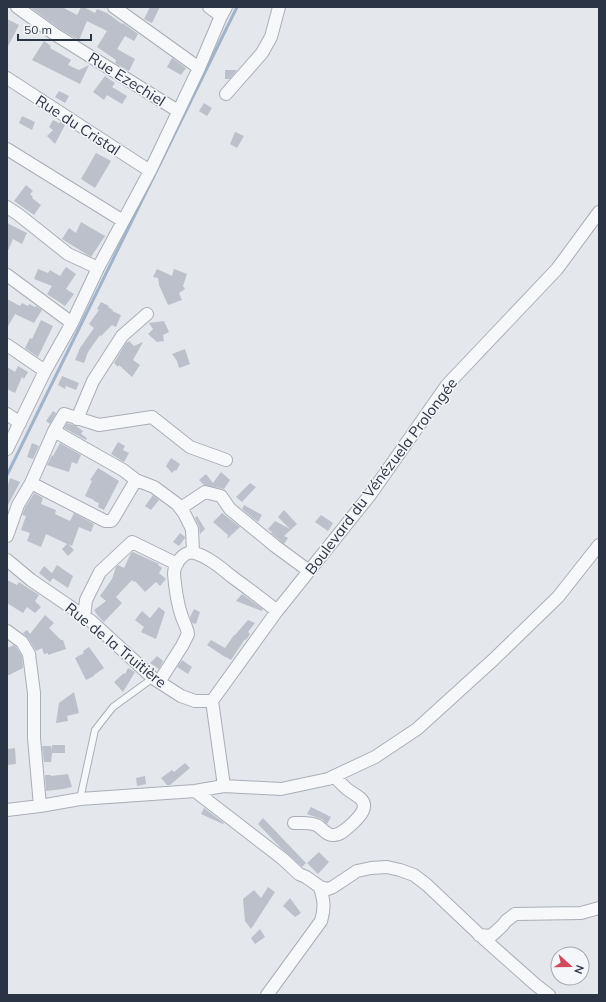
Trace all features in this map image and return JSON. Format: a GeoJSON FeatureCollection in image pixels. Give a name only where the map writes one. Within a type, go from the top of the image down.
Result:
{"type":"FeatureCollection","features":[{"type":"Feature","properties":{"kind":"street","name":"Rue Ezechiel"},"geometry":{"type":"LineString","coordinates":[[17,7],[56,35],[178,111]]}},
{"type":"Feature","properties":{"kind":"street"},"geometry":{"type":"LineString","coordinates":[[114,7],[199,68]]}},
{"type":"Feature","properties":{"kind":"street"},"geometry":{"type":"LineString","coordinates":[[7,448],[46,371],[72,324],[98,268],[150,171],[199,68],[223,12],[209,7]]}},
{"type":"Feature","properties":{"kind":"street"},"geometry":{"type":"LineString","coordinates":[[226,94],[262,54],[271,37],[279,7]]}},
{"type":"Feature","properties":{"kind":"street","name":"Rue du Cristal"},"geometry":{"type":"LineString","coordinates":[[7,78],[150,171]]}},
{"type":"Feature","properties":{"kind":"street"},"geometry":{"type":"LineString","coordinates":[[7,149],[123,221]]}},
{"type":"Feature","properties":{"kind":"street"},"geometry":{"type":"LineString","coordinates":[[7,207],[19,214],[68,254],[98,268]]}},
{"type":"Feature","properties":{"kind":"street","name":"Boulevard du Vénézuela Prolongée"},"geometry":{"type":"LineString","coordinates":[[212,701],[278,611],[370,495],[447,385],[557,269],[599,212]]}},
{"type":"Feature","properties":{"kind":"street"},"geometry":{"type":"LineString","coordinates":[[7,276],[72,324]]}},
{"type":"Feature","properties":{"kind":"street"},"geometry":{"type":"LineString","coordinates":[[77,419],[93,381],[122,336],[147,314]]}},
{"type":"Feature","properties":{"kind":"street"},"geometry":{"type":"LineString","coordinates":[[7,345],[46,371]]}},
{"type":"Feature","properties":{"kind":"street"},"geometry":{"type":"LineString","coordinates":[[7,414],[20,423]]}},
{"type":"Feature","properties":{"kind":"street"},"geometry":{"type":"LineString","coordinates":[[7,536],[18,505],[31,483],[54,432],[64,414],[77,419],[99,424],[152,417],[190,447],[226,460]]}},
{"type":"Feature","properties":{"kind":"street"},"geometry":{"type":"LineString","coordinates":[[54,432],[123,470],[136,480],[154,487],[177,504],[181,508],[192,529],[193,552]]}},
{"type":"Feature","properties":{"kind":"street"},"geometry":{"type":"LineString","coordinates":[[31,483],[108,521],[113,519],[136,480]]}},
{"type":"Feature","properties":{"kind":"street"},"geometry":{"type":"LineString","coordinates":[[181,508],[205,492],[221,496],[230,509],[275,546],[309,571]]}},
{"type":"Feature","properties":{"kind":"street"},"geometry":{"type":"LineString","coordinates":[[84,617],[86,600],[100,572],[132,542],[177,564]]}},
{"type":"Feature","properties":{"kind":"street"},"geometry":{"type":"LineString","coordinates":[[7,810],[80,799],[195,791],[224,786],[281,789],[328,779],[375,757],[417,729],[494,660],[558,597],[599,545]]}},
{"type":"Feature","properties":{"kind":"street"},"geometry":{"type":"LineString","coordinates":[[156,680],[182,646],[188,634],[180,613],[176,595],[174,573],[177,564],[186,554],[193,552],[211,561],[278,611]]}},
{"type":"Feature","properties":{"kind":"street","name":"Rue de la Truitière"},"geometry":{"type":"LineString","coordinates":[[7,560],[31,580],[91,621],[156,680],[181,696],[195,702],[212,701]]}},
{"type":"Feature","properties":{"kind":"street"},"geometry":{"type":"LineString","coordinates":[[7,631],[22,642],[30,654],[34,693],[34,738],[40,806]]}},
{"type":"Feature","properties":{"kind":"street"},"geometry":{"type":"LineString","coordinates":[[212,701],[224,786]]}},
{"type":"Feature","properties":{"kind":"street"},"geometry":{"type":"LineString","coordinates":[[294,823],[315,824],[326,833],[334,836],[344,831],[358,818],[363,811],[364,803],[334,776]]}},
{"type":"Feature","properties":{"kind":"street"},"geometry":{"type":"LineString","coordinates":[[195,791],[299,874],[306,877],[320,888],[328,889],[358,872],[371,868],[387,867],[414,875],[427,885],[479,935],[549,995]]}},
{"type":"Feature","properties":{"kind":"street"},"geometry":{"type":"LineString","coordinates":[[267,995],[321,921],[324,912],[324,903],[320,888]]}},
{"type":"Feature","properties":{"kind":"street"},"geometry":{"type":"LineString","coordinates":[[479,935],[491,936],[515,914],[581,913],[599,908]]}},
{"type":"Feature","properties":{"kind":"lane"},"geometry":{"type":"LineString","coordinates":[[80,799],[95,730],[113,707],[156,680]]}},
{"type":"Feature","properties":{"kind":"building"},"geometry":{"type":"Polygon","coordinates":[[[30,7],[62,7],[77,15],[81,7],[95,13],[97,9],[107,13],[122,24],[123,23],[138,34],[134,41],[125,36],[117,49],[135,59],[129,71],[115,63],[116,60],[97,47],[107,31],[87,21],[79,40],[60,29],[30,7]]]}},
{"type":"Feature","properties":{"kind":"building"},"geometry":{"type":"Polygon","coordinates":[[[150,7],[160,7],[152,23],[144,19],[150,7]]]}},
{"type":"Feature","properties":{"kind":"building"},"geometry":{"type":"Polygon","coordinates":[[[7,19],[19,25],[7,48],[7,19]]]}},
{"type":"Feature","properties":{"kind":"building"},"geometry":{"type":"Polygon","coordinates":[[[44,41],[51,46],[50,48],[71,60],[68,65],[79,70],[89,65],[80,84],[32,60],[44,41]]]}},
{"type":"Feature","properties":{"kind":"building"},"geometry":{"type":"Polygon","coordinates":[[[172,58],[186,68],[181,75],[167,67],[172,58]]]}},
{"type":"Feature","properties":{"kind":"building"},"geometry":{"type":"Polygon","coordinates":[[[225,70],[237,70],[230,79],[225,79],[225,70]]]}},
{"type":"Feature","properties":{"kind":"building"},"geometry":{"type":"Polygon","coordinates":[[[105,76],[115,83],[112,87],[127,96],[122,104],[107,95],[104,100],[93,92],[105,76]]]}},
{"type":"Feature","properties":{"kind":"building"},"geometry":{"type":"Polygon","coordinates":[[[59,91],[69,96],[65,103],[55,97],[59,91]]]}},
{"type":"Feature","properties":{"kind":"building"},"geometry":{"type":"Polygon","coordinates":[[[204,103],[212,108],[207,116],[199,111],[204,103]]]}},
{"type":"Feature","properties":{"kind":"building"},"geometry":{"type":"Polygon","coordinates":[[[22,116],[35,122],[32,130],[19,123],[22,116]]]}},
{"type":"Feature","properties":{"kind":"building"},"geometry":{"type":"Polygon","coordinates":[[[53,120],[65,125],[55,144],[47,136],[53,130],[49,127],[53,120]]]}},
{"type":"Feature","properties":{"kind":"building"},"geometry":{"type":"Polygon","coordinates":[[[235,132],[244,136],[237,148],[230,144],[235,132]]]}},
{"type":"Feature","properties":{"kind":"building"},"geometry":{"type":"Polygon","coordinates":[[[96,153],[111,161],[95,188],[81,179],[96,153]]]}},
{"type":"Feature","properties":{"kind":"building"},"geometry":{"type":"Polygon","coordinates":[[[26,185],[33,191],[30,194],[33,197],[32,198],[41,205],[34,215],[14,201],[26,185]]]}},
{"type":"Feature","properties":{"kind":"building"},"geometry":{"type":"Polygon","coordinates":[[[81,222],[105,236],[91,257],[62,239],[69,228],[76,233],[81,222]]]}},
{"type":"Feature","properties":{"kind":"building"},"geometry":{"type":"Polygon","coordinates":[[[7,223],[27,233],[22,244],[13,239],[7,253],[7,223]]]}},
{"type":"Feature","properties":{"kind":"building"},"geometry":{"type":"Polygon","coordinates":[[[66,267],[76,274],[66,289],[74,294],[65,306],[47,294],[52,286],[34,279],[38,269],[48,273],[50,270],[60,276],[66,267]]]}},
{"type":"Feature","properties":{"kind":"building"},"geometry":{"type":"Polygon","coordinates":[[[157,269],[172,276],[174,269],[187,274],[183,286],[185,289],[179,293],[182,300],[168,305],[159,285],[158,278],[153,277],[157,269]]]}},
{"type":"Feature","properties":{"kind":"building"},"geometry":{"type":"Polygon","coordinates":[[[7,299],[20,306],[22,303],[28,306],[29,304],[42,310],[34,323],[15,314],[7,328],[7,299]]]}},
{"type":"Feature","properties":{"kind":"building"},"geometry":{"type":"Polygon","coordinates":[[[101,302],[109,306],[108,307],[113,310],[112,311],[121,315],[116,327],[112,325],[101,336],[100,335],[88,352],[84,363],[75,360],[80,348],[94,328],[89,324],[99,310],[97,309],[101,302]]]}},
{"type":"Feature","properties":{"kind":"building"},"geometry":{"type":"Polygon","coordinates":[[[41,320],[53,326],[38,357],[25,348],[30,338],[32,339],[41,320]]]}},
{"type":"Feature","properties":{"kind":"building"},"geometry":{"type":"Polygon","coordinates":[[[164,321],[169,332],[163,335],[164,341],[157,342],[148,334],[153,329],[149,323],[164,321]]]}},
{"type":"Feature","properties":{"kind":"building"},"geometry":{"type":"Polygon","coordinates":[[[129,341],[134,346],[143,342],[133,360],[140,365],[132,377],[119,365],[118,367],[114,363],[126,343],[129,341]]]}},
{"type":"Feature","properties":{"kind":"building"},"geometry":{"type":"Polygon","coordinates":[[[185,349],[190,364],[179,368],[177,361],[172,354],[185,349]]]}},
{"type":"Feature","properties":{"kind":"building"},"geometry":{"type":"Polygon","coordinates":[[[18,366],[28,372],[24,379],[22,377],[15,393],[7,389],[7,367],[15,372],[18,366]]]}},
{"type":"Feature","properties":{"kind":"building"},"geometry":{"type":"Polygon","coordinates":[[[62,376],[79,383],[76,390],[66,386],[65,389],[58,385],[62,376]]]}},
{"type":"Feature","properties":{"kind":"building"},"geometry":{"type":"Polygon","coordinates":[[[53,411],[56,413],[50,424],[46,421],[53,411]]]}},
{"type":"Feature","properties":{"kind":"building"},"geometry":{"type":"Polygon","coordinates":[[[67,423],[76,426],[83,431],[81,434],[87,438],[86,440],[64,428],[67,423]]]}},
{"type":"Feature","properties":{"kind":"building"},"geometry":{"type":"Polygon","coordinates":[[[118,442],[125,446],[123,450],[129,453],[124,462],[111,454],[118,442]]]}},
{"type":"Feature","properties":{"kind":"building"},"geometry":{"type":"Polygon","coordinates":[[[32,443],[39,446],[33,459],[27,457],[32,443]]]}},
{"type":"Feature","properties":{"kind":"building"},"geometry":{"type":"Polygon","coordinates":[[[60,443],[81,455],[77,464],[72,462],[69,472],[47,465],[60,443]]]}},
{"type":"Feature","properties":{"kind":"building"},"geometry":{"type":"Polygon","coordinates":[[[171,458],[180,464],[176,471],[175,470],[172,473],[166,466],[171,458]]]}},
{"type":"Feature","properties":{"kind":"building"},"geometry":{"type":"Polygon","coordinates":[[[98,468],[119,481],[104,510],[98,507],[99,503],[85,496],[92,481],[90,480],[98,468]]]}},
{"type":"Feature","properties":{"kind":"building"},"geometry":{"type":"Polygon","coordinates":[[[221,472],[230,480],[224,489],[204,485],[199,480],[206,474],[213,483],[221,472]]]}},
{"type":"Feature","properties":{"kind":"building"},"geometry":{"type":"Polygon","coordinates":[[[10,478],[20,482],[7,507],[7,488],[10,478]]]}},
{"type":"Feature","properties":{"kind":"building"},"geometry":{"type":"Polygon","coordinates":[[[250,483],[256,487],[242,502],[236,497],[250,483]]]}},
{"type":"Feature","properties":{"kind":"building"},"geometry":{"type":"Polygon","coordinates":[[[34,493],[43,498],[41,504],[56,510],[55,514],[70,521],[74,513],[94,524],[91,532],[79,527],[72,546],[68,544],[74,550],[68,556],[62,549],[67,544],[46,534],[41,547],[27,541],[30,533],[21,530],[26,516],[22,515],[34,493]]]}},
{"type":"Feature","properties":{"kind":"building"},"geometry":{"type":"Polygon","coordinates":[[[153,495],[159,500],[151,510],[145,506],[153,495]]]}},
{"type":"Feature","properties":{"kind":"building"},"geometry":{"type":"Polygon","coordinates":[[[244,505],[262,515],[258,522],[242,509],[244,505]]]}},
{"type":"Feature","properties":{"kind":"building"},"geometry":{"type":"Polygon","coordinates":[[[284,510],[297,524],[284,536],[288,538],[284,544],[268,529],[275,521],[290,529],[278,517],[284,510]]]}},
{"type":"Feature","properties":{"kind":"building"},"geometry":{"type":"Polygon","coordinates":[[[222,513],[240,527],[227,539],[228,535],[213,522],[222,513]]]}},
{"type":"Feature","properties":{"kind":"building"},"geometry":{"type":"Polygon","coordinates":[[[321,515],[333,523],[328,531],[315,522],[321,515]]]}},
{"type":"Feature","properties":{"kind":"building"},"geometry":{"type":"Polygon","coordinates":[[[197,516],[205,529],[200,534],[199,526],[195,518],[197,516]]]}},
{"type":"Feature","properties":{"kind":"building"},"geometry":{"type":"Polygon","coordinates":[[[180,533],[185,538],[179,546],[173,542],[180,533]]]}},
{"type":"Feature","properties":{"kind":"building"},"geometry":{"type":"Polygon","coordinates":[[[133,552],[159,564],[158,565],[162,568],[159,573],[166,579],[160,586],[156,582],[145,592],[135,581],[134,582],[132,580],[116,597],[122,603],[104,622],[94,610],[106,601],[100,596],[112,579],[116,567],[118,565],[124,568],[131,553],[133,552]]]}},
{"type":"Feature","properties":{"kind":"building"},"geometry":{"type":"Polygon","coordinates":[[[57,565],[73,576],[68,588],[53,578],[50,582],[39,573],[44,566],[52,573],[57,565]]]}},
{"type":"Feature","properties":{"kind":"building"},"geometry":{"type":"Polygon","coordinates":[[[7,580],[17,585],[19,582],[39,595],[35,601],[41,607],[35,613],[27,607],[23,613],[7,603],[7,580]]]}},
{"type":"Feature","properties":{"kind":"building"},"geometry":{"type":"Polygon","coordinates":[[[242,594],[263,609],[262,611],[236,601],[242,594]]]}},
{"type":"Feature","properties":{"kind":"building"},"geometry":{"type":"Polygon","coordinates":[[[159,607],[165,612],[156,639],[141,632],[144,627],[135,620],[142,611],[150,618],[159,607]]]}},
{"type":"Feature","properties":{"kind":"building"},"geometry":{"type":"Polygon","coordinates":[[[194,609],[200,612],[196,624],[192,623],[190,617],[194,609]]]}},
{"type":"Feature","properties":{"kind":"building"},"geometry":{"type":"Polygon","coordinates":[[[45,615],[54,623],[49,628],[61,640],[63,640],[66,649],[48,655],[48,653],[44,654],[42,648],[36,651],[23,633],[27,630],[30,634],[45,615]]]}},
{"type":"Feature","properties":{"kind":"building"},"geometry":{"type":"Polygon","coordinates":[[[248,620],[255,623],[248,632],[250,634],[231,660],[207,645],[211,640],[225,648],[234,635],[248,620]]]}},
{"type":"Feature","properties":{"kind":"building"},"geometry":{"type":"Polygon","coordinates":[[[14,645],[22,656],[23,668],[7,676],[7,648],[14,645]]]}},
{"type":"Feature","properties":{"kind":"building"},"geometry":{"type":"Polygon","coordinates":[[[89,647],[104,668],[86,680],[75,658],[84,653],[83,651],[89,647]]]}},
{"type":"Feature","properties":{"kind":"building"},"geometry":{"type":"Polygon","coordinates":[[[157,656],[163,661],[159,669],[150,663],[157,656]]]}},
{"type":"Feature","properties":{"kind":"building"},"geometry":{"type":"Polygon","coordinates":[[[182,660],[192,667],[188,674],[177,667],[182,660]]]}},
{"type":"Feature","properties":{"kind":"building"},"geometry":{"type":"Polygon","coordinates":[[[128,668],[135,672],[123,692],[114,682],[124,673],[125,674],[128,668]]]}},
{"type":"Feature","properties":{"kind":"building"},"geometry":{"type":"Polygon","coordinates":[[[74,692],[79,713],[67,716],[68,721],[56,723],[59,703],[74,692]]]}},
{"type":"Feature","properties":{"kind":"building"},"geometry":{"type":"Polygon","coordinates":[[[52,745],[65,745],[65,753],[52,753],[51,762],[44,762],[42,746],[51,746],[52,750],[52,745]]]}},
{"type":"Feature","properties":{"kind":"building"},"geometry":{"type":"Polygon","coordinates":[[[15,748],[16,764],[7,765],[7,749],[15,748]]]}},
{"type":"Feature","properties":{"kind":"building"},"geometry":{"type":"Polygon","coordinates":[[[185,763],[190,768],[170,785],[167,785],[161,778],[172,770],[174,772],[185,763]]]}},
{"type":"Feature","properties":{"kind":"building"},"geometry":{"type":"Polygon","coordinates":[[[68,774],[72,787],[46,791],[45,775],[51,776],[68,774]]]}},
{"type":"Feature","properties":{"kind":"building"},"geometry":{"type":"Polygon","coordinates":[[[145,776],[146,784],[137,786],[136,778],[145,776]]]}},
{"type":"Feature","properties":{"kind":"building"},"geometry":{"type":"Polygon","coordinates":[[[311,807],[331,817],[327,824],[322,819],[307,814],[311,807]]]}},
{"type":"Feature","properties":{"kind":"building"},"geometry":{"type":"Polygon","coordinates":[[[204,808],[224,823],[223,824],[201,814],[204,808]]]}},
{"type":"Feature","properties":{"kind":"building"},"geometry":{"type":"Polygon","coordinates":[[[263,818],[306,863],[302,867],[258,824],[263,818]]]}},
{"type":"Feature","properties":{"kind":"building"},"geometry":{"type":"Polygon","coordinates":[[[319,852],[329,862],[318,874],[307,863],[319,852]]]}},
{"type":"Feature","properties":{"kind":"building"},"geometry":{"type":"Polygon","coordinates":[[[268,887],[275,892],[251,929],[245,921],[243,899],[254,890],[261,898],[268,887]]]}},
{"type":"Feature","properties":{"kind":"building"},"geometry":{"type":"Polygon","coordinates":[[[290,898],[301,913],[295,917],[283,906],[290,898]]]}},
{"type":"Feature","properties":{"kind":"building"},"geometry":{"type":"Polygon","coordinates":[[[260,929],[265,937],[255,944],[251,938],[260,929]]]}},
{"type":"Feature","properties":{"kind":"waterway"},"geometry":{"type":"LineString","coordinates":[[7,475],[237,7]]}}]}
